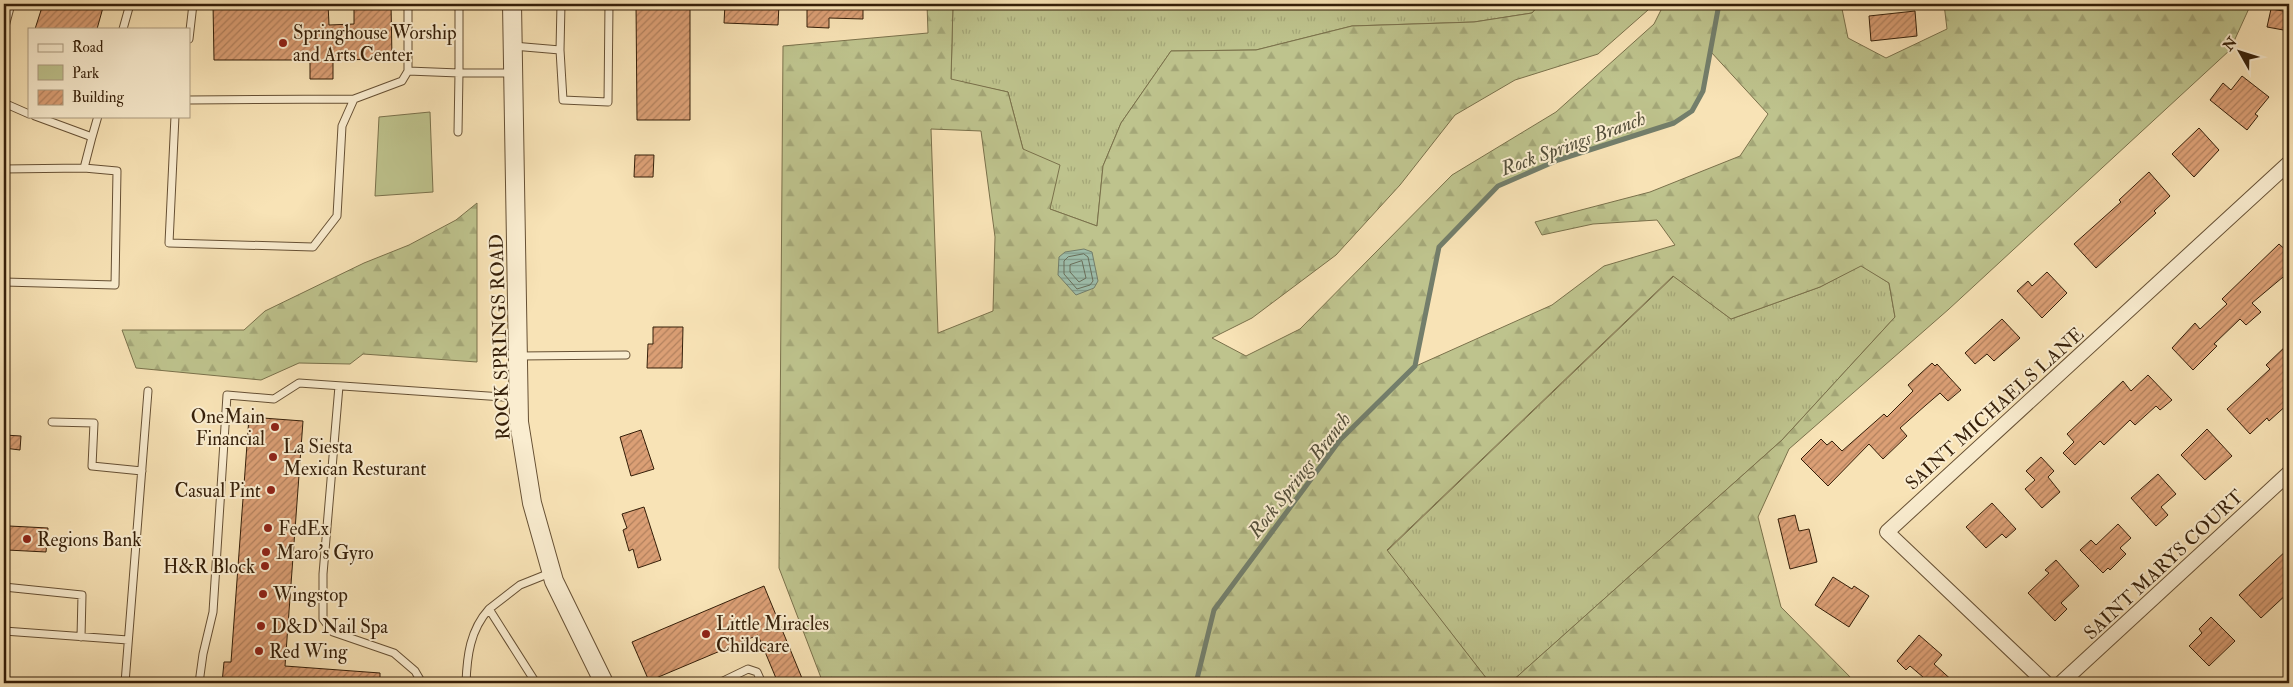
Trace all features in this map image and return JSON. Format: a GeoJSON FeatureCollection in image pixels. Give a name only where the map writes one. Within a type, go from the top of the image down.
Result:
{"type":"FeatureCollection","features":[{"type":"Feature","properties":{"kind":"street","name":"ROCK SPRINGS ROAD"},"geometry":{"type":"LineString","coordinates":[[512,4],[519,422],[532,503],[552,573],[604,683]]}},
{"type":"Feature","properties":{"kind":"street","name":"SAINT MICHAELS LANE"},"geometry":{"type":"LineString","coordinates":[[2046,683],[1887,532],[2289,164]]}},
{"type":"Feature","properties":{"kind":"street","name":"SAINT MARYS COURT"},"geometry":{"type":"LineString","coordinates":[[2061,683],[2289,473]]}},
{"type":"Feature","properties":{"kind":"lane"},"geometry":{"type":"LineString","coordinates":[[4,30],[11,4]]}},
{"type":"Feature","properties":{"kind":"lane"},"geometry":{"type":"LineString","coordinates":[[123,28],[130,4]]}},
{"type":"Feature","properties":{"kind":"lane"},"geometry":{"type":"LineString","coordinates":[[190,28],[192,4]]}},
{"type":"Feature","properties":{"kind":"lane"},"geometry":{"type":"LineString","coordinates":[[190,100],[354,99],[402,81],[408,70],[408,4]]}},
{"type":"Feature","properties":{"kind":"lane"},"geometry":{"type":"LineString","coordinates":[[458,4],[458,132]]}},
{"type":"Feature","properties":{"kind":"lane"},"geometry":{"type":"LineString","coordinates":[[561,4],[560,50],[563,100],[608,102],[609,4]]}},
{"type":"Feature","properties":{"kind":"lane"},"geometry":{"type":"LineString","coordinates":[[513,46],[560,50]]}},
{"type":"Feature","properties":{"kind":"lane"},"geometry":{"type":"LineString","coordinates":[[408,70],[459,73],[514,73]]}},
{"type":"Feature","properties":{"kind":"lane"},"geometry":{"type":"LineString","coordinates":[[175,118],[169,243],[313,247],[337,216],[342,126],[354,99]]}},
{"type":"Feature","properties":{"kind":"lane"},"geometry":{"type":"LineString","coordinates":[[4,103],[28,114]]}},
{"type":"Feature","properties":{"kind":"lane"},"geometry":{"type":"LineString","coordinates":[[40,118],[92,137]]}},
{"type":"Feature","properties":{"kind":"lane"},"geometry":{"type":"LineString","coordinates":[[84,168],[97,118]]}},
{"type":"Feature","properties":{"kind":"lane"},"geometry":{"type":"LineString","coordinates":[[4,168],[84,168],[117,171],[115,285],[4,282]]}},
{"type":"Feature","properties":{"kind":"lane"},"geometry":{"type":"LineString","coordinates":[[519,356],[626,355]]}},
{"type":"Feature","properties":{"kind":"lane"},"geometry":{"type":"LineString","coordinates":[[199,683],[203,654],[213,612],[227,395],[274,399],[299,383],[519,398]]}},
{"type":"Feature","properties":{"kind":"lane"},"geometry":{"type":"LineString","coordinates":[[339,386],[323,574],[322,619],[332,632],[394,653],[415,671],[422,683]]}},
{"type":"Feature","properties":{"kind":"lane"},"geometry":{"type":"LineString","coordinates":[[125,683],[148,391]]}},
{"type":"Feature","properties":{"kind":"lane"},"geometry":{"type":"LineString","coordinates":[[52,422],[94,423],[92,466],[142,471]]}},
{"type":"Feature","properties":{"kind":"lane"},"geometry":{"type":"LineString","coordinates":[[466,683],[470,643],[482,616],[520,585],[552,573]]}},
{"type":"Feature","properties":{"kind":"lane"},"geometry":{"type":"LineString","coordinates":[[4,587],[82,595],[81,637]]}},
{"type":"Feature","properties":{"kind":"lane"},"geometry":{"type":"LineString","coordinates":[[489,609],[536,683]]}},
{"type":"Feature","properties":{"kind":"lane"},"geometry":{"type":"LineString","coordinates":[[4,631],[128,640]]}},
{"type":"Feature","properties":{"kind":"lane"},"geometry":{"type":"LineString","coordinates":[[719,683],[748,669],[757,672],[762,683]]}},
{"type":"Feature","properties":{"kind":"green space"},"geometry":{"type":"Polygon","coordinates":[[[927,4],[953,4],[951,79],[1008,92],[1023,149],[1060,165],[1050,209],[1097,226],[1103,166],[1121,123],[1171,51],[1256,50],[1352,26],[1474,22],[1532,13],[1540,4],[1644,4],[1648,10],[1598,54],[1515,80],[1455,115],[1400,185],[1336,255],[1252,318],[1212,338],[1246,356],[1300,329],[1452,175],[1556,112],[1654,24],[1664,4],[1841,4],[1848,38],[1886,58],[1947,29],[1944,4],[2251,4],[2230,50],[1949,309],[1789,449],[1758,517],[1781,607],[1856,683],[1510,683],[1782,440],[1895,317],[1889,283],[1861,266],[1820,287],[1731,319],[1673,276],[1387,550],[1490,683],[823,683],[779,568],[783,46],[928,33],[927,4]],[[1711,52],[1703,91],[1692,111],[1674,123],[1558,160],[1498,186],[1439,247],[1416,366],[1552,305],[1604,266],[1675,245],[1657,220],[1593,224],[1542,235],[1535,222],[1650,192],[1740,156],[1768,114],[1711,52]],[[931,129],[938,333],[993,311],[995,237],[981,131],[931,129]]]}},
{"type":"Feature","properties":{"kind":"green space"},"geometry":{"type":"Polygon","coordinates":[[[953,4],[1540,4],[1532,13],[1474,22],[1352,26],[1256,50],[1171,51],[1121,123],[1103,166],[1097,226],[1050,209],[1023,149],[1008,92],[951,80],[953,4]]]}},
{"type":"Feature","properties":{"kind":"green space"},"geometry":{"type":"Polygon","coordinates":[[[430,112],[433,192],[375,196],[379,117],[430,112]]]}},
{"type":"Feature","properties":{"kind":"green space"},"geometry":{"type":"Polygon","coordinates":[[[477,203],[477,362],[363,354],[350,364],[299,363],[261,380],[136,368],[122,330],[244,330],[265,311],[364,263],[409,245],[456,220],[477,203]]]}},
{"type":"Feature","properties":{"kind":"green space"},"geometry":{"type":"Polygon","coordinates":[[[1861,265],[1889,283],[1895,317],[1782,440],[1510,683],[1490,683],[1387,551],[1674,276],[1731,319],[1820,287],[1861,265]]]}},
{"type":"Feature","properties":{"kind":"water"},"geometry":{"type":"Polygon","coordinates":[[[1084,249],[1092,252],[1098,281],[1094,288],[1076,295],[1058,275],[1059,257],[1065,252],[1084,249]]]}},
{"type":"Feature","properties":{"kind":"building"},"geometry":{"type":"Polygon","coordinates":[[[43,4],[104,4],[97,28],[35,28],[43,4]]]}},
{"type":"Feature","properties":{"kind":"building","name":"Springhouse Worship and Arts Center"},"geometry":{"type":"Polygon","coordinates":[[[213,4],[328,4],[329,25],[354,24],[354,4],[391,4],[392,59],[333,60],[333,79],[310,79],[310,60],[214,60],[213,4]]]}},
{"type":"Feature","properties":{"kind":"building"},"geometry":{"type":"Polygon","coordinates":[[[636,4],[690,4],[690,120],[637,120],[636,4]]]}},
{"type":"Feature","properties":{"kind":"building"},"geometry":{"type":"Polygon","coordinates":[[[725,4],[779,4],[778,25],[724,23],[725,4]]]}},
{"type":"Feature","properties":{"kind":"building"},"geometry":{"type":"Polygon","coordinates":[[[807,4],[863,4],[863,19],[829,18],[829,28],[807,27],[807,4]]]}},
{"type":"Feature","properties":{"kind":"building"},"geometry":{"type":"Polygon","coordinates":[[[2271,9],[2289,12],[2289,31],[2267,27],[2271,9]]]}},
{"type":"Feature","properties":{"kind":"building"},"geometry":{"type":"Polygon","coordinates":[[[1915,11],[1917,36],[1871,41],[1869,16],[1915,11]]]}},
{"type":"Feature","properties":{"kind":"building"},"geometry":{"type":"Polygon","coordinates":[[[2242,76],[2269,97],[2255,114],[2258,116],[2247,130],[2210,100],[2223,83],[2231,90],[2242,76]]]}},
{"type":"Feature","properties":{"kind":"building"},"geometry":{"type":"Polygon","coordinates":[[[2199,128],[2219,150],[2194,177],[2172,154],[2199,128]]]}},
{"type":"Feature","properties":{"kind":"building"},"geometry":{"type":"Polygon","coordinates":[[[635,155],[654,155],[653,177],[634,177],[635,155]]]}},
{"type":"Feature","properties":{"kind":"building"},"geometry":{"type":"Polygon","coordinates":[[[2149,172],[2170,196],[2154,211],[2156,213],[2096,268],[2074,244],[2121,202],[2119,200],[2149,172]]]}},
{"type":"Feature","properties":{"kind":"building"},"geometry":{"type":"Polygon","coordinates":[[[2279,244],[2289,253],[2289,272],[2252,303],[2261,312],[2246,325],[2240,319],[2214,344],[2217,346],[2193,370],[2172,348],[2195,323],[2200,329],[2227,304],[2222,299],[2279,244]]]}},
{"type":"Feature","properties":{"kind":"building"},"geometry":{"type":"Polygon","coordinates":[[[2047,272],[2067,293],[2042,318],[2017,291],[2028,281],[2032,286],[2047,272]]]}},
{"type":"Feature","properties":{"kind":"building"},"geometry":{"type":"Polygon","coordinates":[[[2002,319],[2020,338],[1994,361],[1987,354],[1975,364],[1965,353],[2002,319]]]}},
{"type":"Feature","properties":{"kind":"building"},"geometry":{"type":"Polygon","coordinates":[[[653,327],[683,327],[682,368],[647,368],[648,344],[653,344],[653,327]]]}},
{"type":"Feature","properties":{"kind":"building"},"geometry":{"type":"Polygon","coordinates":[[[2289,343],[2289,403],[2269,421],[2267,418],[2250,434],[2227,409],[2270,369],[2266,365],[2289,343]]]}},
{"type":"Feature","properties":{"kind":"building"},"geometry":{"type":"Polygon","coordinates":[[[1932,363],[1935,366],[1937,364],[1961,390],[1948,401],[1940,393],[1900,428],[1907,436],[1883,459],[1869,444],[1828,486],[1801,459],[1821,439],[1827,445],[1832,441],[1842,451],[1884,414],[1887,417],[1913,391],[1908,385],[1932,363]]]}},
{"type":"Feature","properties":{"kind":"building"},"geometry":{"type":"Polygon","coordinates":[[[2148,375],[2172,400],[2160,410],[2156,406],[2135,425],[2130,420],[2104,445],[2100,441],[2075,465],[2063,453],[2074,442],[2067,434],[2123,381],[2131,391],[2148,375]]]}},
{"type":"Feature","properties":{"kind":"building"},"geometry":{"type":"Polygon","coordinates":[[[249,417],[303,421],[285,666],[380,673],[380,683],[222,683],[224,662],[231,662],[249,417]]]}},
{"type":"Feature","properties":{"kind":"building"},"geometry":{"type":"Polygon","coordinates":[[[2207,429],[2232,456],[2205,480],[2181,455],[2207,429]]]}},
{"type":"Feature","properties":{"kind":"building"},"geometry":{"type":"Polygon","coordinates":[[[641,430],[654,469],[631,476],[620,437],[641,430]]]}},
{"type":"Feature","properties":{"kind":"building"},"geometry":{"type":"Polygon","coordinates":[[[4,435],[21,436],[20,450],[4,448],[4,435]]]}},
{"type":"Feature","properties":{"kind":"building"},"geometry":{"type":"Polygon","coordinates":[[[2041,457],[2054,471],[2048,477],[2060,492],[2042,508],[2025,489],[2035,480],[2026,471],[2041,457]]]}},
{"type":"Feature","properties":{"kind":"building"},"geometry":{"type":"Polygon","coordinates":[[[2158,474],[2176,494],[2161,507],[2168,515],[2156,526],[2131,498],[2158,474]]]}},
{"type":"Feature","properties":{"kind":"building"},"geometry":{"type":"Polygon","coordinates":[[[1992,503],[2016,529],[2006,538],[2002,534],[1986,548],[1966,527],[1992,503]]]}},
{"type":"Feature","properties":{"kind":"building"},"geometry":{"type":"Polygon","coordinates":[[[644,507],[661,560],[638,568],[633,549],[629,551],[623,530],[627,528],[622,514],[644,507]]]}},
{"type":"Feature","properties":{"kind":"building"},"geometry":{"type":"Polygon","coordinates":[[[1795,515],[1799,531],[1809,529],[1817,562],[1790,569],[1778,519],[1795,515]]]}},
{"type":"Feature","properties":{"kind":"building"},"geometry":{"type":"Polygon","coordinates":[[[2118,524],[2131,538],[2120,548],[2126,554],[2110,570],[2108,568],[2103,573],[2080,550],[2091,540],[2096,545],[2118,524]]]}},
{"type":"Feature","properties":{"kind":"building","name":"Regions Bank"},"geometry":{"type":"Polygon","coordinates":[[[9,526],[48,528],[46,552],[7,550],[9,526]]]}},
{"type":"Feature","properties":{"kind":"building"},"geometry":{"type":"Polygon","coordinates":[[[2289,548],[2289,592],[2261,618],[2239,595],[2289,548]]]}},
{"type":"Feature","properties":{"kind":"building"},"geometry":{"type":"Polygon","coordinates":[[[2056,560],[2079,586],[2061,603],[2067,609],[2055,621],[2028,593],[2049,573],[2045,570],[2056,560]]]}},
{"type":"Feature","properties":{"kind":"building"},"geometry":{"type":"Polygon","coordinates":[[[1833,577],[1852,589],[1854,586],[1869,596],[1849,627],[1815,605],[1833,577]]]}},
{"type":"Feature","properties":{"kind":"building","name":"Little Miracles Childcare"},"geometry":{"type":"Polygon","coordinates":[[[764,586],[804,683],[778,683],[758,635],[649,681],[632,642],[764,586]]]}},
{"type":"Feature","properties":{"kind":"building"},"geometry":{"type":"Polygon","coordinates":[[[2211,617],[2235,641],[2209,666],[2189,646],[2202,633],[2199,629],[2211,617]]]}},
{"type":"Feature","properties":{"kind":"building"},"geometry":{"type":"Polygon","coordinates":[[[1919,635],[1942,655],[1934,664],[1955,683],[1930,683],[1910,666],[1906,670],[1897,661],[1919,635]]]}},
{"type":"Feature","properties":{"kind":"waterway","name":"Rock Springs Branch"},"geometry":{"type":"LineString","coordinates":[[1196,683],[1214,610],[1340,440],[1415,366],[1439,247],[1498,186],[1558,160],[1674,123],[1692,111],[1703,91],[1719,4]]}},
{"type":"Feature","properties":{"kind":"place","name":"Springhouse Worship and Arts Center"},"geometry":{"type":"Point","coordinates":[283,43]}},
{"type":"Feature","properties":{"kind":"place","name":"OneMain Financial"},"geometry":{"type":"Point","coordinates":[275,427]}},
{"type":"Feature","properties":{"kind":"place","name":"La Siesta Mexican Resturant"},"geometry":{"type":"Point","coordinates":[273,457]}},
{"type":"Feature","properties":{"kind":"place","name":"Casual Pint"},"geometry":{"type":"Point","coordinates":[271,490]}},
{"type":"Feature","properties":{"kind":"place","name":"FedEx"},"geometry":{"type":"Point","coordinates":[268,528]}},
{"type":"Feature","properties":{"kind":"place","name":"Regions Bank"},"geometry":{"type":"Point","coordinates":[27,539]}},
{"type":"Feature","properties":{"kind":"place","name":"Maro's Gyro"},"geometry":{"type":"Point","coordinates":[266,552]}},
{"type":"Feature","properties":{"kind":"place","name":"H&R Block"},"geometry":{"type":"Point","coordinates":[265,566]}},
{"type":"Feature","properties":{"kind":"place","name":"Wingstop"},"geometry":{"type":"Point","coordinates":[263,594]}},
{"type":"Feature","properties":{"kind":"place","name":"D&D Nail Spa"},"geometry":{"type":"Point","coordinates":[261,626]}},
{"type":"Feature","properties":{"kind":"place","name":"Little Miracles Childcare"},"geometry":{"type":"Point","coordinates":[706,634]}},
{"type":"Feature","properties":{"kind":"place","name":"Red Wing"},"geometry":{"type":"Point","coordinates":[259,651]}}]}
